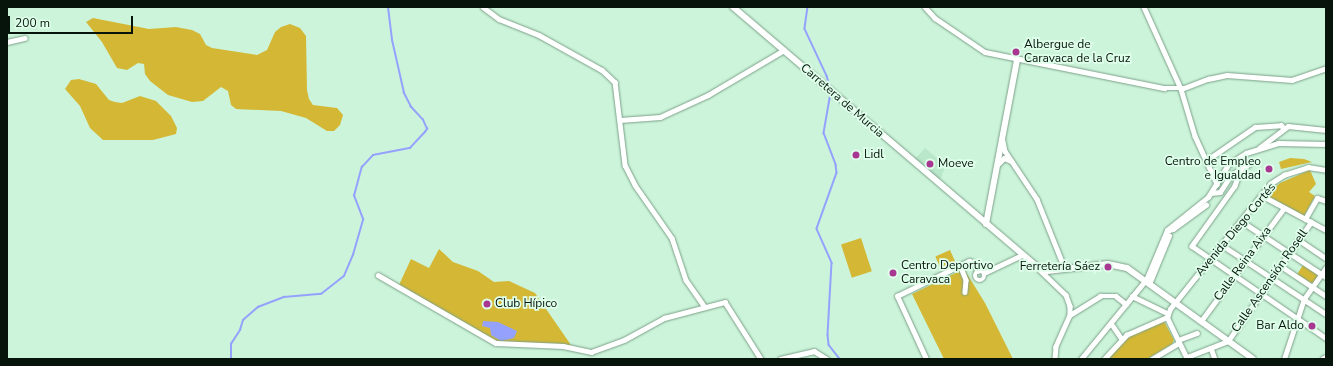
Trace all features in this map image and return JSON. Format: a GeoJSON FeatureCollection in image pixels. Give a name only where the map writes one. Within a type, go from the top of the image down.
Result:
{"type":"FeatureCollection","features":[{"type":"Feature","properties":{"kind":"main road","name":"Carretera de Murcia"},"geometry":{"type":"LineString","coordinates":[[733,7],[1022,255],[1042,270]]}},
{"type":"Feature","properties":{"kind":"main road"},"geometry":{"type":"LineString","coordinates":[[986,224],[1017,60]]}},
{"type":"Feature","properties":{"kind":"main road"},"geometry":{"type":"LineString","coordinates":[[1042,270],[1054,271],[1115,264],[1127,268],[1148,281],[1253,359]]}},
{"type":"Feature","properties":{"kind":"street"},"geometry":{"type":"LineString","coordinates":[[483,7],[499,19],[535,32],[607,74],[616,86],[626,168],[672,238],[686,280],[704,306]]}},
{"type":"Feature","properties":{"kind":"street"},"geometry":{"type":"LineString","coordinates":[[925,7],[935,18],[960,34],[979,51],[1017,60],[1164,88],[1181,89],[1227,75],[1292,80],[1326,68]]}},
{"type":"Feature","properties":{"kind":"street"},"geometry":{"type":"LineString","coordinates":[[1144,7],[1181,89],[1195,136],[1217,184]]}},
{"type":"Feature","properties":{"kind":"street"},"geometry":{"type":"LineString","coordinates":[[7,42],[25,38]]}},
{"type":"Feature","properties":{"kind":"street"},"geometry":{"type":"LineString","coordinates":[[620,120],[660,117],[708,95],[784,50]]}},
{"type":"Feature","properties":{"kind":"street"},"geometry":{"type":"LineString","coordinates":[[1207,160],[1255,127],[1281,125],[1284,128]]}},
{"type":"Feature","properties":{"kind":"street"},"geometry":{"type":"LineString","coordinates":[[1257,149],[1284,128],[1292,126],[1326,130]]}},
{"type":"Feature","properties":{"kind":"street"},"geometry":{"type":"LineString","coordinates":[[1002,136],[1005,151],[1037,199],[1066,269]]}},
{"type":"Feature","properties":{"kind":"street"},"geometry":{"type":"LineString","coordinates":[[1081,359],[1132,296],[1148,281],[1168,233],[1212,193],[1229,164],[1242,155],[1257,149],[1285,142],[1326,144]]}},
{"type":"Feature","properties":{"kind":"street"},"geometry":{"type":"LineString","coordinates":[[997,166],[1004,158],[1014,163]]}},
{"type":"Feature","properties":{"kind":"street"},"geometry":{"type":"LineString","coordinates":[[1212,193],[1220,192],[1231,174],[1241,170],[1249,164]]}},
{"type":"Feature","properties":{"kind":"street","name":"Avenida Diego Cortés"},"geometry":{"type":"LineString","coordinates":[[1167,315],[1270,184],[1290,172],[1313,166],[1326,170]]}},
{"type":"Feature","properties":{"kind":"street"},"geometry":{"type":"LineString","coordinates":[[1241,170],[1234,186],[1192,244],[1193,247],[1326,338]]}},
{"type":"Feature","properties":{"kind":"street"},"geometry":{"type":"LineString","coordinates":[[1261,195],[1326,230]]}},
{"type":"Feature","properties":{"kind":"street"},"geometry":{"type":"LineString","coordinates":[[1305,219],[1317,198],[1326,201]]}},
{"type":"Feature","properties":{"kind":"street"},"geometry":{"type":"LineString","coordinates":[[1168,233],[1206,205]]}},
{"type":"Feature","properties":{"kind":"street","name":"Calle Reina Aixa"},"geometry":{"type":"LineString","coordinates":[[1201,321],[1284,208]]}},
{"type":"Feature","properties":{"kind":"street"},"geometry":{"type":"LineString","coordinates":[[1241,221],[1324,275]]}},
{"type":"Feature","properties":{"kind":"street","name":"Calle Ascensión Rosell"},"geometry":{"type":"LineString","coordinates":[[1228,341],[1311,222]]}},
{"type":"Feature","properties":{"kind":"street"},"geometry":{"type":"LineString","coordinates":[[1299,240],[1326,258]]}},
{"type":"Feature","properties":{"kind":"street"},"geometry":{"type":"LineString","coordinates":[[1222,245],[1326,314]]}},
{"type":"Feature","properties":{"kind":"street"},"geometry":{"type":"LineString","coordinates":[[926,359],[897,296],[971,261],[978,271],[984,273],[1022,255]]}},
{"type":"Feature","properties":{"kind":"street"},"geometry":{"type":"LineString","coordinates":[[960,266],[966,280],[964,292]]}},
{"type":"Feature","properties":{"kind":"street"},"geometry":{"type":"LineString","coordinates":[[1281,266],[1326,296]]}},
{"type":"Feature","properties":{"kind":"street"},"geometry":{"type":"LineString","coordinates":[[1284,359],[1304,299],[1312,287],[1324,275],[1326,268]]}},
{"type":"Feature","properties":{"kind":"street"},"geometry":{"type":"LineString","coordinates":[[1042,270],[1068,298],[1070,315],[1056,347],[1055,359]]}},
{"type":"Feature","properties":{"kind":"street"},"geometry":{"type":"LineString","coordinates":[[978,271],[975,276],[979,280],[984,279],[984,273]]}},
{"type":"Feature","properties":{"kind":"street"},"geometry":{"type":"LineString","coordinates":[[1052,280],[1051,275],[1054,271]]}},
{"type":"Feature","properties":{"kind":"street"},"geometry":{"type":"LineString","coordinates":[[378,275],[446,312],[479,334],[504,344],[563,346],[593,352],[624,340],[658,320],[704,306],[727,303],[761,359]]}},
{"type":"Feature","properties":{"kind":"street"},"geometry":{"type":"LineString","coordinates":[[1070,315],[1100,296],[1116,296],[1126,304]]}},
{"type":"Feature","properties":{"kind":"street"},"geometry":{"type":"LineString","coordinates":[[1132,296],[1167,315],[1187,358],[1228,341]]}},
{"type":"Feature","properties":{"kind":"street"},"geometry":{"type":"LineString","coordinates":[[1104,359],[1121,338],[1167,315]]}},
{"type":"Feature","properties":{"kind":"street"},"geometry":{"type":"LineString","coordinates":[[1111,323],[1121,338]]}},
{"type":"Feature","properties":{"kind":"street"},"geometry":{"type":"LineString","coordinates":[[1152,359],[1160,357],[1179,341],[1197,333]]}},
{"type":"Feature","properties":{"kind":"street"},"geometry":{"type":"LineString","coordinates":[[1211,348],[1215,359]]}},
{"type":"Feature","properties":{"kind":"street"},"geometry":{"type":"LineString","coordinates":[[780,359],[814,351],[827,359]]}},
{"type":"Feature","properties":{"kind":"shaded area"},"geometry":{"type":"Polygon","coordinates":[[[93,18],[149,29],[176,27],[192,30],[200,34],[206,45],[212,48],[257,55],[267,50],[275,32],[281,27],[290,24],[300,28],[306,36],[307,90],[309,99],[313,105],[337,108],[343,115],[340,125],[334,131],[327,131],[306,118],[281,111],[236,109],[231,105],[228,91],[221,87],[203,101],[192,102],[168,95],[150,81],[145,74],[144,64],[138,63],[127,70],[117,68],[102,42],[86,22],[93,18]]]}},
{"type":"Feature","properties":{"kind":"shaded area"},"geometry":{"type":"Polygon","coordinates":[[[79,79],[96,84],[109,100],[115,102],[122,103],[140,96],[156,101],[171,116],[177,128],[176,134],[153,140],[103,140],[90,128],[80,106],[65,89],[71,80],[79,79]]]}},
{"type":"Feature","properties":{"kind":"shaded area","name":"Moeve"},"geometry":{"type":"Polygon","coordinates":[[[925,148],[937,158],[944,170],[940,180],[914,160],[925,148]]]}},
{"type":"Feature","properties":{"kind":"shaded area"},"geometry":{"type":"Polygon","coordinates":[[[1290,158],[1304,159],[1312,162],[1281,169],[1279,162],[1290,158]]]}},
{"type":"Feature","properties":{"kind":"shaded area"},"geometry":{"type":"Polygon","coordinates":[[[1310,170],[1316,184],[1309,192],[1315,196],[1304,216],[1266,195],[1280,183],[1310,170]]]}},
{"type":"Feature","properties":{"kind":"shaded area"},"geometry":{"type":"Polygon","coordinates":[[[861,238],[872,271],[852,278],[841,244],[861,238]]]}},
{"type":"Feature","properties":{"kind":"shaded area","name":"Club Hípico"},"geometry":{"type":"Polygon","coordinates":[[[439,249],[453,262],[478,271],[494,282],[509,281],[535,293],[571,345],[496,343],[398,287],[411,259],[429,268],[439,249]]]}},
{"type":"Feature","properties":{"kind":"shaded area"},"geometry":{"type":"Polygon","coordinates":[[[950,250],[955,261],[940,267],[935,257],[950,250]]]}},
{"type":"Feature","properties":{"kind":"shaded area"},"geometry":{"type":"Polygon","coordinates":[[[1303,265],[1319,275],[1313,284],[1297,274],[1303,265]]]}},
{"type":"Feature","properties":{"kind":"shaded area"},"geometry":{"type":"Polygon","coordinates":[[[964,269],[985,303],[1013,359],[944,359],[912,294],[964,269]]]}},
{"type":"Feature","properties":{"kind":"shaded area"},"geometry":{"type":"Polygon","coordinates":[[[1161,321],[1165,323],[1174,340],[1172,344],[1147,359],[1107,359],[1124,338],[1161,321]]]}},
{"type":"Feature","properties":{"kind":"water"},"geometry":{"type":"Polygon","coordinates":[[[483,321],[498,322],[517,331],[514,338],[501,341],[491,335],[490,328],[482,326],[483,321]]]}},
{"type":"Feature","properties":{"kind":"waterway"},"geometry":{"type":"LineString","coordinates":[[231,359],[231,344],[240,330],[243,320],[258,307],[284,297],[321,294],[344,276],[353,255],[363,219],[354,196],[362,167],[373,155],[410,148],[427,129],[423,120],[411,107],[404,93],[392,40],[388,7]]}},
{"type":"Feature","properties":{"kind":"waterway"},"geometry":{"type":"LineString","coordinates":[[808,7],[805,29],[827,76],[831,89]]}},
{"type":"Feature","properties":{"kind":"waterway"},"geometry":{"type":"LineString","coordinates":[[831,93],[824,133],[836,165],[837,173],[817,229],[832,263],[828,335],[829,345],[840,359]]}},
{"type":"Feature","properties":{"kind":"place","name":"Albergue de Caravaca de la Cruz"},"geometry":{"type":"Point","coordinates":[1016,52]}},
{"type":"Feature","properties":{"kind":"place","name":"Lidl"},"geometry":{"type":"Point","coordinates":[856,155]}},
{"type":"Feature","properties":{"kind":"place","name":"Moeve"},"geometry":{"type":"Point","coordinates":[930,164]}},
{"type":"Feature","properties":{"kind":"place","name":"Centro de Empleo e Igualdad"},"geometry":{"type":"Point","coordinates":[1269,169]}},
{"type":"Feature","properties":{"kind":"place","name":"Ferretería Sáez"},"geometry":{"type":"Point","coordinates":[1108,267]}},
{"type":"Feature","properties":{"kind":"place","name":"Centro Deportivo Caravaca"},"geometry":{"type":"Point","coordinates":[893,273]}},
{"type":"Feature","properties":{"kind":"place","name":"Club Hípico"},"geometry":{"type":"Point","coordinates":[487,304]}},
{"type":"Feature","properties":{"kind":"place","name":"Bar Aldo"},"geometry":{"type":"Point","coordinates":[1312,326]}}]}
